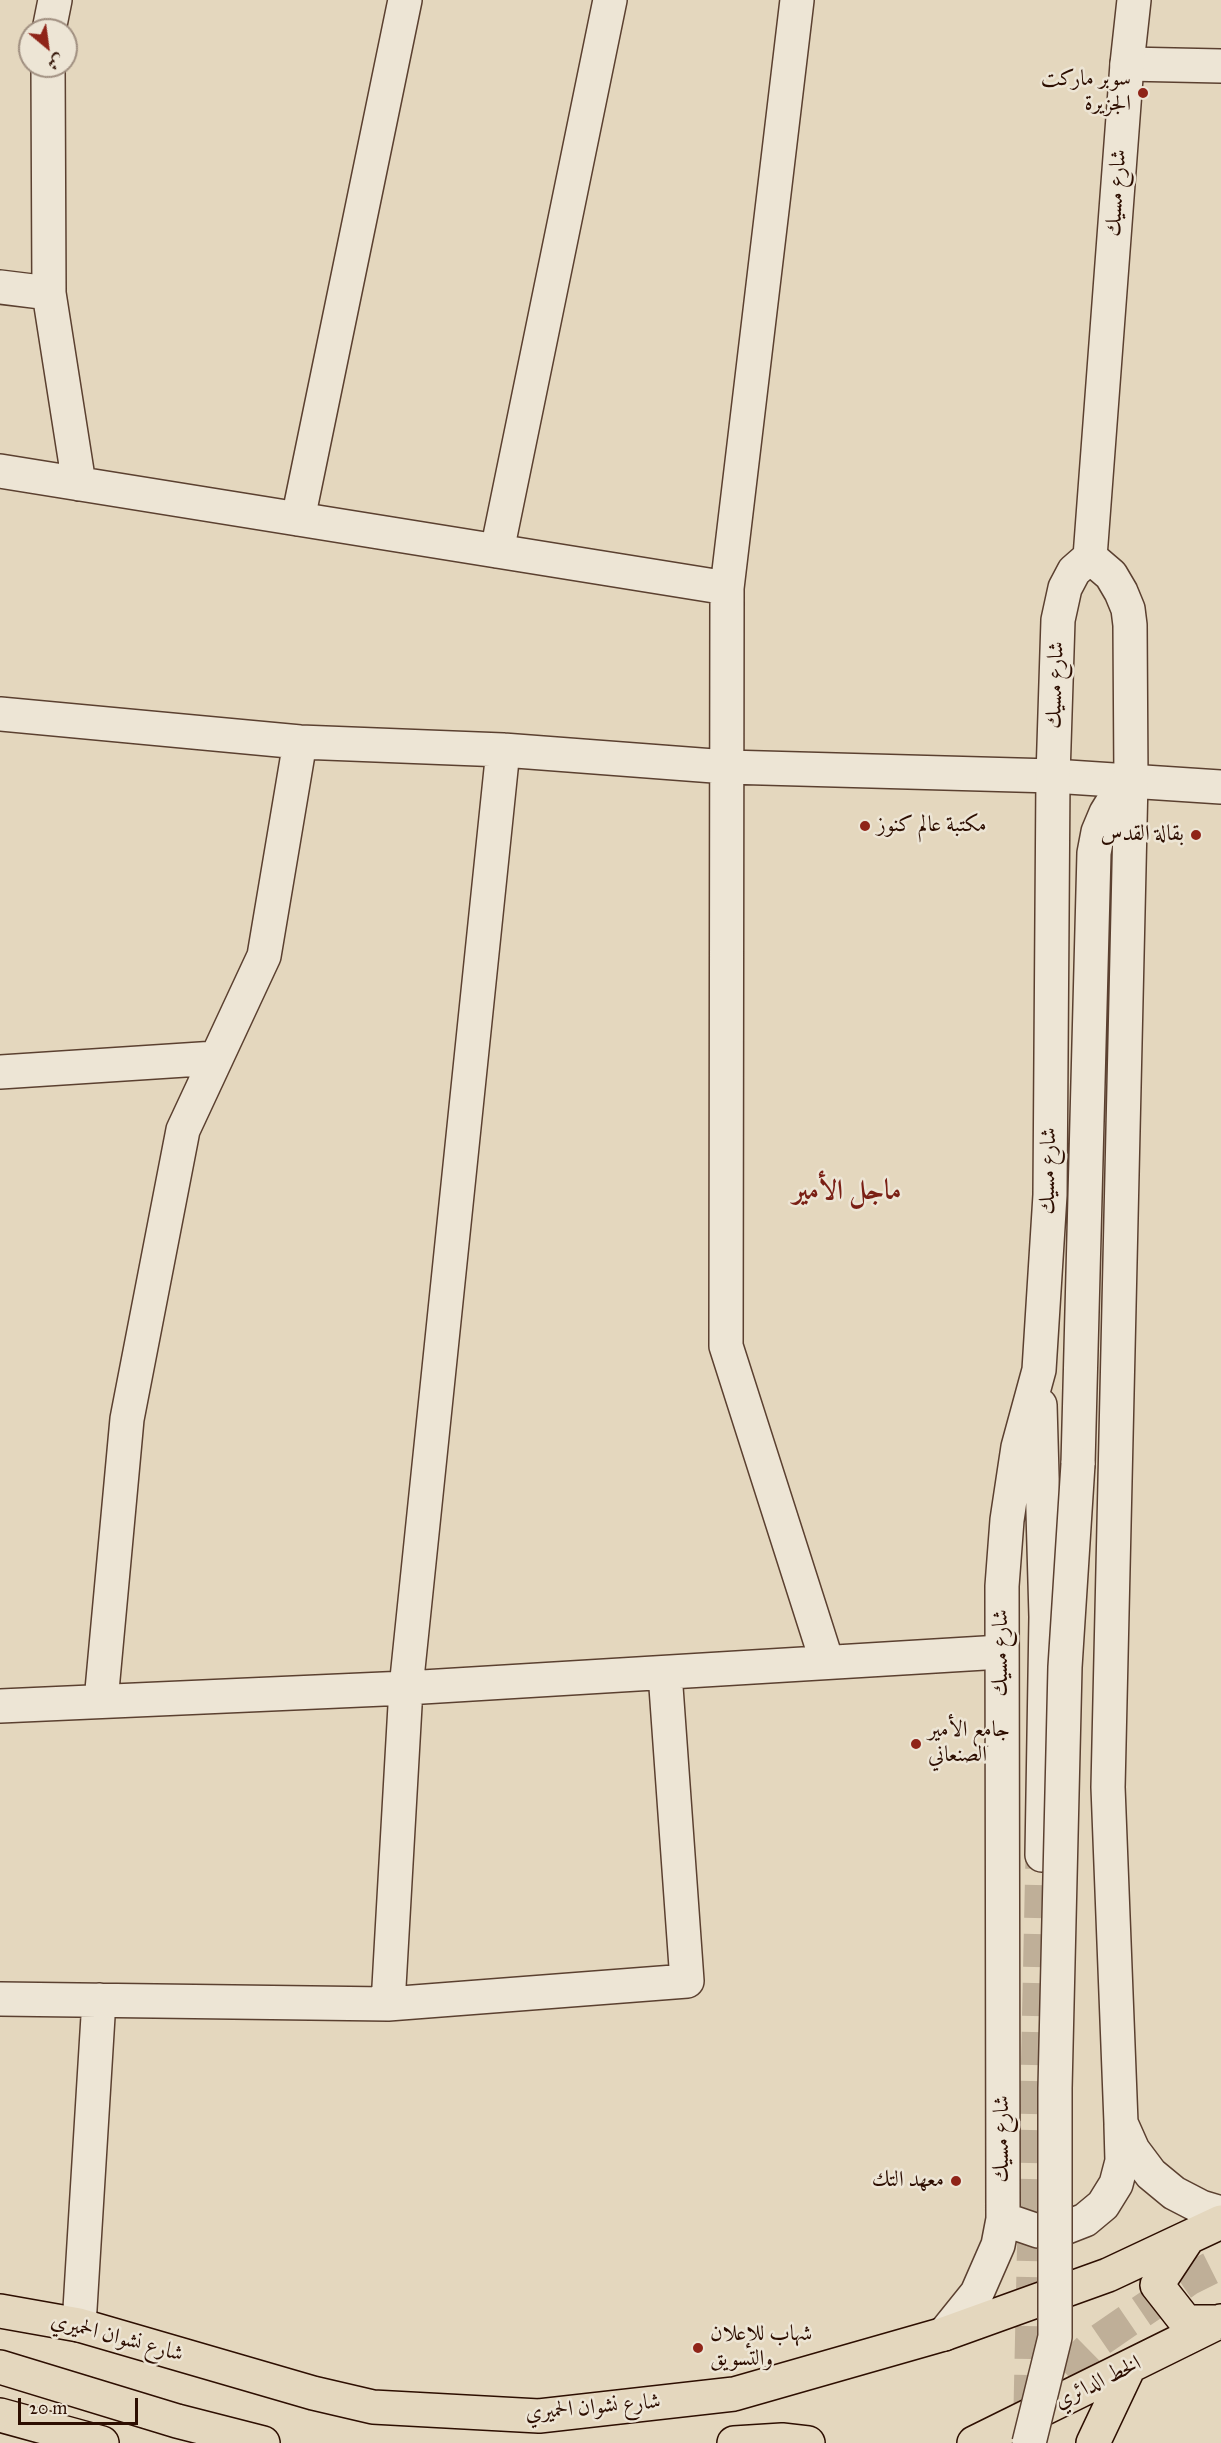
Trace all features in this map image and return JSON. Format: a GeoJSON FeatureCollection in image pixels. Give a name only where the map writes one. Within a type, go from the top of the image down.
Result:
{"type":"FeatureCollection","features":[{"type":"Feature","properties":{"kind":"main road"},"geometry":{"type":"LineString","coordinates":[[1220,2322],[1186,2322],[1157,2285],[1188,2238],[1221,2222]]}},
{"type":"Feature","properties":{"kind":"main road","name":"شارع نشوان الحميري"},"geometry":{"type":"LineString","coordinates":[[0,2311],[79,2325],[313,2393],[373,2407],[539,2416],[734,2394],[944,2334],[1108,2275],[1188,2238]]}},
{"type":"Feature","properties":{"kind":"main road","name":"الخط الدائري"},"geometry":{"type":"LineString","coordinates":[[974,2443],[1220,2322]]}},
{"type":"Feature","properties":{"kind":"main road"},"geometry":{"type":"LineString","coordinates":[[0,2367],[177,2421],[263,2443]]}},
{"type":"Feature","properties":{"kind":"main road"},"geometry":{"type":"LineString","coordinates":[[1093,2443],[1128,2369]]}},
{"type":"Feature","properties":{"kind":"main road"},"geometry":{"type":"LineString","coordinates":[[0,2415],[102,2443]]}},
{"type":"Feature","properties":{"kind":"main road"},"geometry":{"type":"LineString","coordinates":[[734,2443],[782,2440],[808,2443]]}},
{"type":"Feature","properties":{"kind":"street"},"geometry":{"type":"LineString","coordinates":[[51,18],[55,0]]}},
{"type":"Feature","properties":{"kind":"street"},"geometry":{"type":"LineString","coordinates":[[298,519],[405,0]]}},
{"type":"Feature","properties":{"kind":"street"},"geometry":{"type":"LineString","coordinates":[[497,551],[610,0]]}},
{"type":"Feature","properties":{"kind":"street"},"geometry":{"type":"LineString","coordinates":[[797,0],[727,588],[726,1346],[827,1662]]}},
{"type":"Feature","properties":{"kind":"street","name":"شارع مسيك"},"geometry":{"type":"LineString","coordinates":[[944,2334],[977,2293],[998,2245],[1003,2219],[1002,1586],[1007,1520],[1018,1447],[1039,1370],[1050,1195],[1053,776],[1060,604],[1074,572],[1090,557],[1127,64],[1134,0]]}},
{"type":"Feature","properties":{"kind":"street"},"geometry":{"type":"LineString","coordinates":[[1127,64],[1221,66]]}},
{"type":"Feature","properties":{"kind":"street"},"geometry":{"type":"LineString","coordinates":[[48,78],[49,292],[79,483]]}},
{"type":"Feature","properties":{"kind":"street"},"geometry":{"type":"LineString","coordinates":[[0,287],[49,292]]}},
{"type":"Feature","properties":{"kind":"street"},"geometry":{"type":"LineString","coordinates":[[0,471],[727,588]]}},
{"type":"Feature","properties":{"kind":"street"},"geometry":{"type":"LineString","coordinates":[[1003,2219],[1038,2231],[1062,2229],[1085,2220],[1103,2205],[1116,2184],[1122,2161],[1108,1787],[1131,780],[1130,625],[1128,609],[1111,575],[1090,557]]}},
{"type":"Feature","properties":{"kind":"street"},"geometry":{"type":"LineString","coordinates":[[0,714],[300,742],[503,750],[727,767],[1053,776],[1221,787]]}},
{"type":"Feature","properties":{"kind":"street"},"geometry":{"type":"LineString","coordinates":[[101,1701],[127,1419],[183,1130],[264,956],[300,742]]}},
{"type":"Feature","properties":{"kind":"street"},"geometry":{"type":"LineString","coordinates":[[388,2004],[406,1688],[503,750]]}},
{"type":"Feature","properties":{"kind":"street"},"geometry":{"type":"LineString","coordinates":[[1029,2443],[1055,2337],[1055,2088],[1064,1679],[1078,1464],[1094,853],[1098,832],[1106,813],[1131,780]]}},
{"type":"Feature","properties":{"kind":"street"},"geometry":{"type":"LineString","coordinates":[[0,1072],[216,1058]]}},
{"type":"Feature","properties":{"kind":"street"},"geometry":{"type":"LineString","coordinates":[[1039,1370],[1046,1617],[1042,1855]]}},
{"type":"Feature","properties":{"kind":"street"},"geometry":{"type":"LineString","coordinates":[[0,1706],[406,1688],[1001,1652]]}},
{"type":"Feature","properties":{"kind":"street"},"geometry":{"type":"LineString","coordinates":[[0,2000],[388,2004],[687,1981],[665,1673]]}},
{"type":"Feature","properties":{"kind":"street"},"geometry":{"type":"LineString","coordinates":[[79,2325],[99,2001]]}},
{"type":"Feature","properties":{"kind":"street"},"geometry":{"type":"LineString","coordinates":[[1121,2123],[1133,2150],[1151,2174],[1174,2193],[1221,2213]]}},
{"type":"Feature","properties":{"kind":"tunnel"},"geometry":{"type":"LineString","coordinates":[[1030,2408],[1042,1855]]}},
{"type":"Feature","properties":{"kind":"tunnel"},"geometry":{"type":"LineString","coordinates":[[1030,2407],[1094,2344],[1189,2279],[1221,2263]]}},
{"type":"Feature","properties":{"kind":"place","name":"سوبر ماركت الجزيرة"},"geometry":{"type":"Point","coordinates":[1143,93]}},
{"type":"Feature","properties":{"kind":"place","name":"مكتبة عالم كنوز"},"geometry":{"type":"Point","coordinates":[865,826]}},
{"type":"Feature","properties":{"kind":"place","name":"بقالة القدس"},"geometry":{"type":"Point","coordinates":[1196,835]}},
{"type":"Feature","properties":{"kind":"place","name":"جامع الأمير الصنعاني"},"geometry":{"type":"Point","coordinates":[916,1744]}},
{"type":"Feature","properties":{"kind":"place","name":"معهد التك"},"geometry":{"type":"Point","coordinates":[956,2181]}},
{"type":"Feature","properties":{"kind":"place","name":"شهاب للإعلان والتسويق"},"geometry":{"type":"Point","coordinates":[698,2348]}},
{"type":"Feature","properties":{"kind":"district","name":"ماجل الأمير"},"geometry":{"type":"Point","coordinates":[847,1192]}}]}
